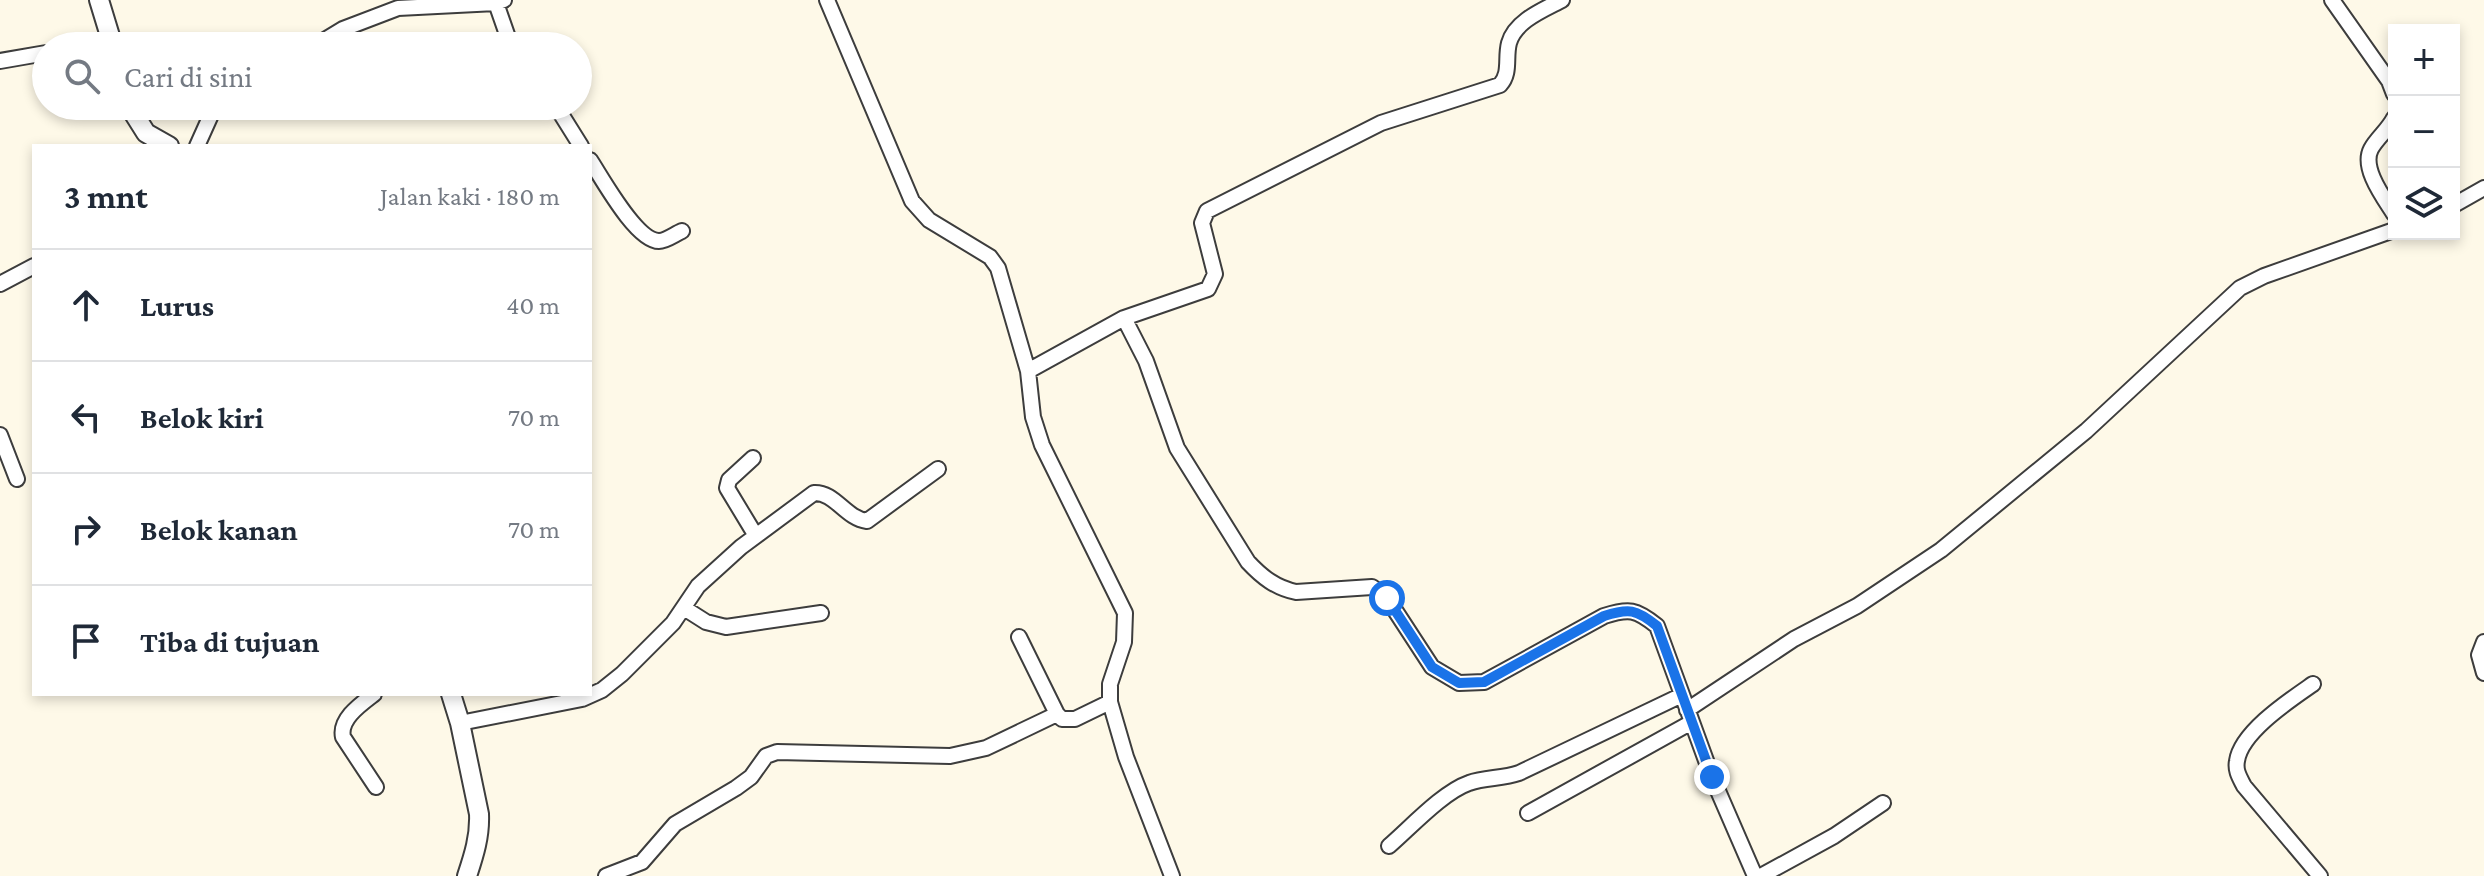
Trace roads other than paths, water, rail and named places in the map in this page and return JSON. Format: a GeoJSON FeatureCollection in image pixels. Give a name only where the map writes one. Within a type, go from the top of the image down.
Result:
{"type":"FeatureCollection","features":[{"type":"Feature","properties":{"kind":"street"},"geometry":{"type":"LineString","coordinates":[[99,0],[109,32]]}},
{"type":"Feature","properties":{"kind":"street"},"geometry":{"type":"LineString","coordinates":[[827,0],[912,201],[929,220],[990,257],[998,268],[1028,371],[1033,417],[1042,445],[1125,613],[1124,642],[1110,684],[1110,702],[1126,757],[1172,876]]}},
{"type":"Feature","properties":{"kind":"street"},"geometry":{"type":"LineString","coordinates":[[1028,371],[1124,318],[1208,289],[1215,274],[1202,223],[1207,211],[1381,123],[1500,85],[1507,76],[1509,44],[1513,34],[1522,23],[1562,0]]}},
{"type":"Feature","properties":{"kind":"street"},"geometry":{"type":"LineString","coordinates":[[2332,0],[2388,80]]}},
{"type":"Feature","properties":{"kind":"street"},"geometry":{"type":"LineString","coordinates":[[338,32],[398,8],[500,1],[508,32]]}},
{"type":"Feature","properties":{"kind":"street"},"geometry":{"type":"LineString","coordinates":[[0,61],[32,55]]}},
{"type":"Feature","properties":{"kind":"street"},"geometry":{"type":"LineString","coordinates":[[138,120],[146,133],[163,144]]}},
{"type":"Feature","properties":{"kind":"street"},"geometry":{"type":"LineString","coordinates":[[198,144],[209,120]]}},
{"type":"Feature","properties":{"kind":"street"},"geometry":{"type":"LineString","coordinates":[[565,120],[580,144]]}},
{"type":"Feature","properties":{"kind":"street"},"geometry":{"type":"LineString","coordinates":[[2388,126],[2371,149],[2368,160],[2369,170],[2388,203]]}},
{"type":"Feature","properties":{"kind":"street"},"geometry":{"type":"LineString","coordinates":[[592,163],[628,217],[648,238],[660,241],[682,231]]}},
{"type":"Feature","properties":{"kind":"street"},"geometry":{"type":"LineString","coordinates":[[2460,202],[2484,188]]}},
{"type":"Feature","properties":{"kind":"street"},"geometry":{"type":"LineString","coordinates":[[1528,813],[1690,716],[1794,639],[1857,606],[1941,550],[2086,431],[2240,288],[2264,276],[2388,232]]}},
{"type":"Feature","properties":{"kind":"street"},"geometry":{"type":"LineString","coordinates":[[0,284],[32,267]]}},
{"type":"Feature","properties":{"kind":"street"},"geometry":{"type":"LineString","coordinates":[[1124,318],[1146,361],[1177,448],[1248,562],[1263,577],[1296,592],[1372,587],[1387,598],[1432,667],[1459,683],[1484,682],[1604,616],[1622,610],[1640,612],[1657,626],[1712,777],[1755,876]]}},
{"type":"Feature","properties":{"kind":"street"},"geometry":{"type":"LineString","coordinates":[[0,435],[17,479]]}},
{"type":"Feature","properties":{"kind":"street"},"geometry":{"type":"LineString","coordinates":[[753,458],[729,480],[727,488],[756,536]]}},
{"type":"Feature","properties":{"kind":"street"},"geometry":{"type":"LineString","coordinates":[[592,694],[622,674],[673,623],[698,586],[756,536],[814,493],[828,496],[851,517],[867,521],[938,469]]}},
{"type":"Feature","properties":{"kind":"street"},"geometry":{"type":"LineString","coordinates":[[684,608],[706,622],[726,627],[821,613]]}},
{"type":"Feature","properties":{"kind":"street"},"geometry":{"type":"LineString","coordinates":[[1019,637],[1057,714],[1066,720],[1075,719],[1110,702]]}},
{"type":"Feature","properties":{"kind":"street"},"geometry":{"type":"LineString","coordinates":[[2484,642],[2479,655],[2484,673]]}},
{"type":"Feature","properties":{"kind":"street"},"geometry":{"type":"LineString","coordinates":[[2313,684],[2272,712],[2248,740],[2236,763],[2244,786],[2320,876]]}},
{"type":"Feature","properties":{"kind":"street"},"geometry":{"type":"LineString","coordinates":[[1389,846],[1446,797],[1468,783],[1519,773],[1682,695]]}},
{"type":"Feature","properties":{"kind":"street"},"geometry":{"type":"LineString","coordinates":[[371,696],[359,705],[341,730],[376,787]]}},
{"type":"Feature","properties":{"kind":"street"},"geometry":{"type":"LineString","coordinates":[[452,696],[460,723],[480,828],[467,876]]}},
{"type":"Feature","properties":{"kind":"street"},"geometry":{"type":"LineString","coordinates":[[460,723],[589,696]]}},
{"type":"Feature","properties":{"kind":"street"},"geometry":{"type":"LineString","coordinates":[[606,876],[642,862],[675,824],[736,788],[751,777],[766,756],[777,752],[950,756],[986,748],[1057,714]]}},
{"type":"Feature","properties":{"kind":"street"},"geometry":{"type":"LineString","coordinates":[[1761,876],[1834,836],[1883,803]]}}]}
